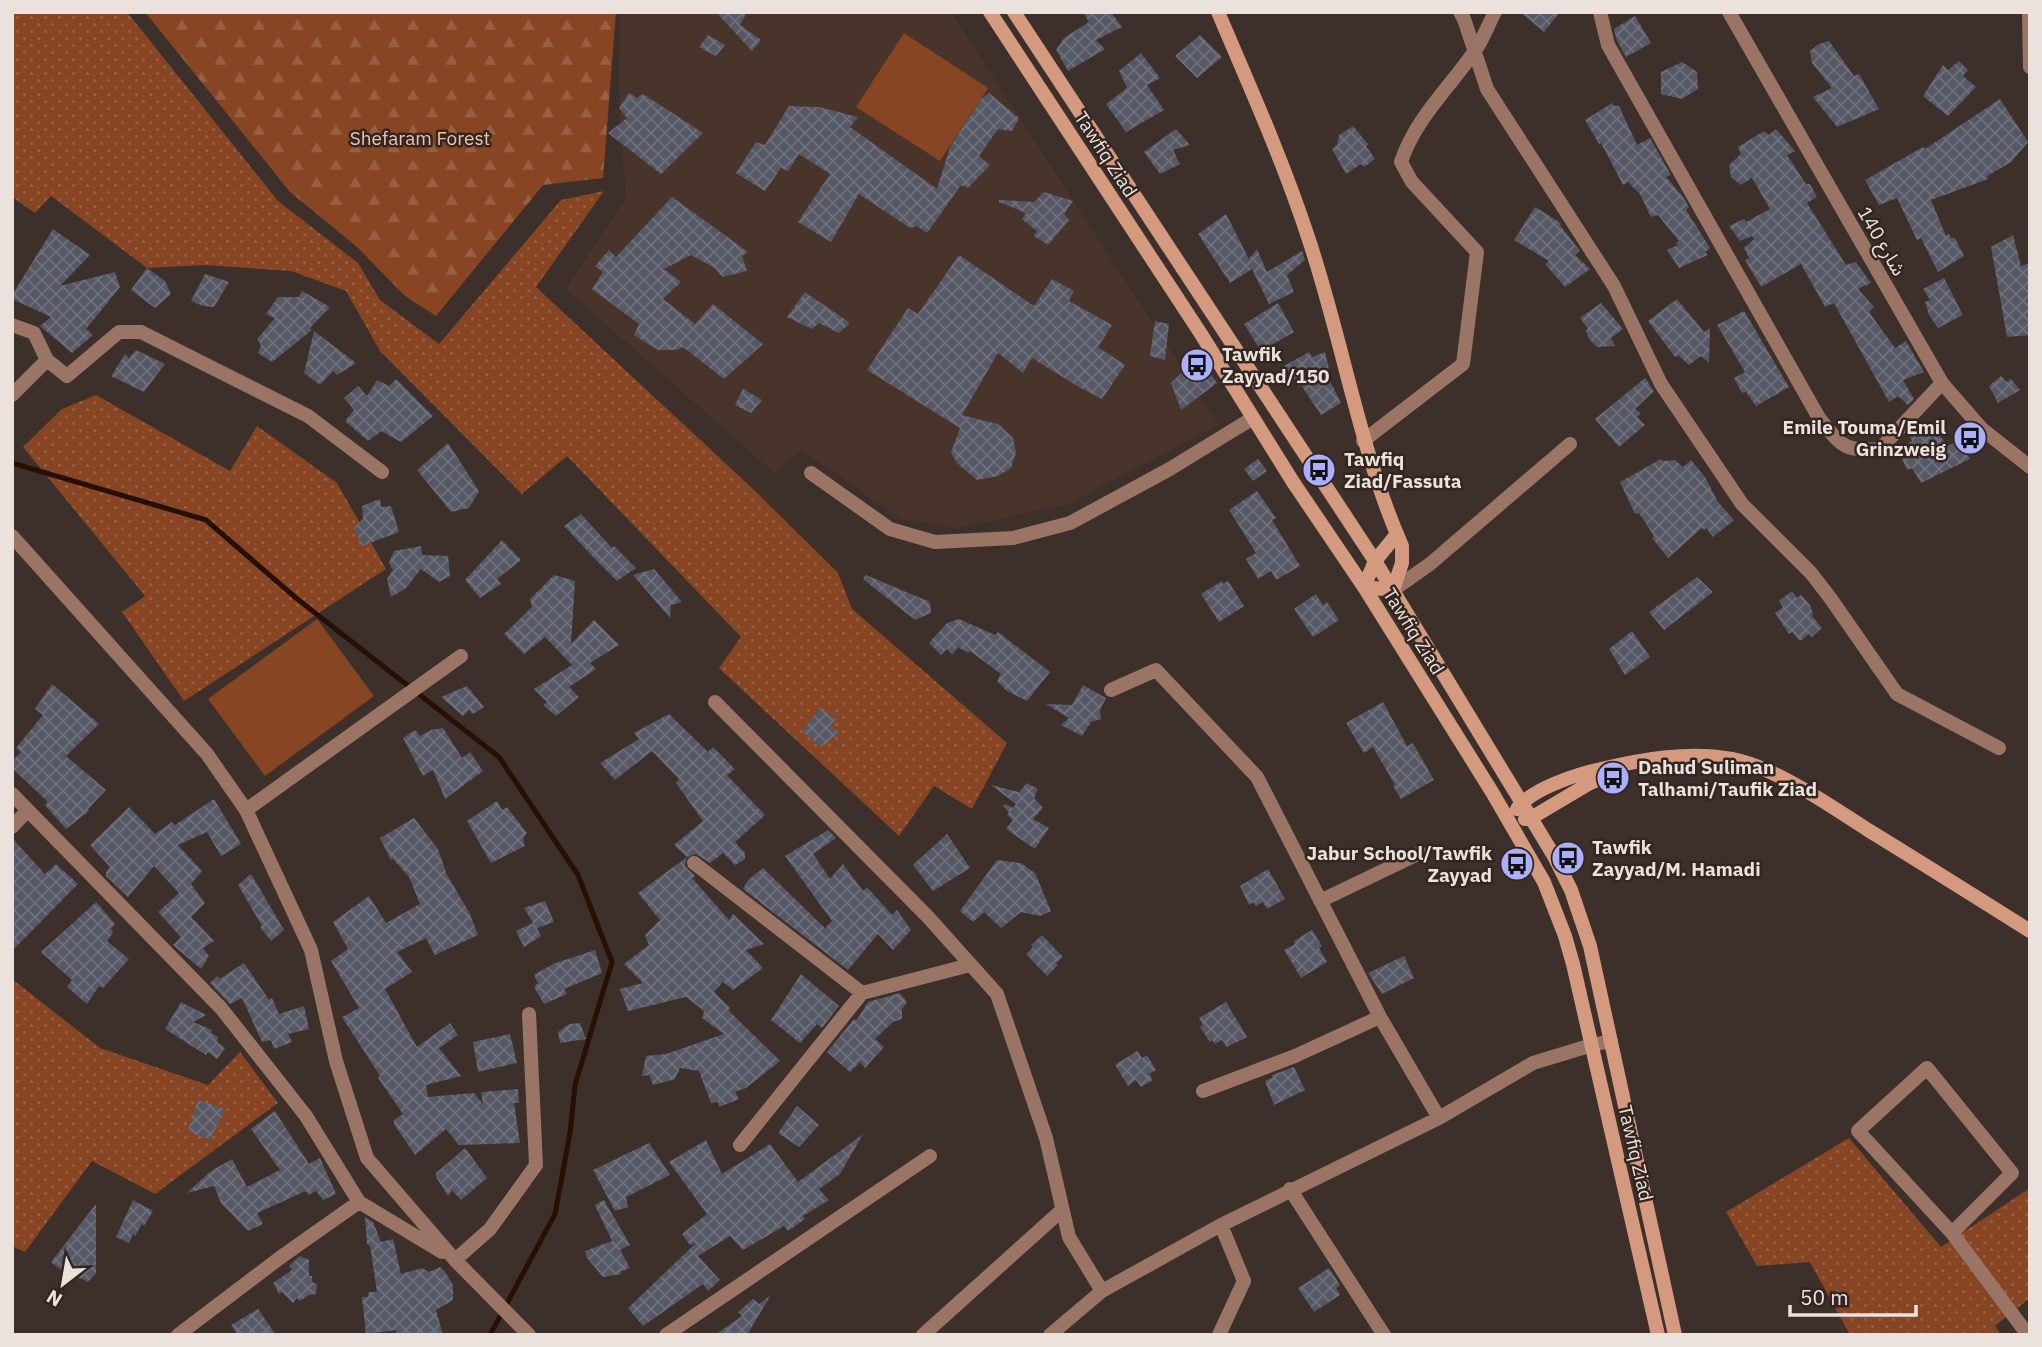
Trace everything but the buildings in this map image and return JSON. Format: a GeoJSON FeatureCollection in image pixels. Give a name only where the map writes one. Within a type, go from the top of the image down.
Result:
{"type":"FeatureCollection","features":[{"type":"Feature","properties":{"kind":"main road","name":"Tawfiq Ziad"},"geometry":{"type":"LineString","coordinates":[[990,12],[1178,299],[1293,482],[1364,587],[1539,872],[1556,911],[1573,964],[1658,1335]]}},
{"type":"Feature","properties":{"kind":"main road","name":"Tawfiq Ziad"},"geometry":{"type":"LineString","coordinates":[[1014,12],[1375,561],[1554,856],[1582,919],[1675,1335]]}},
{"type":"Feature","properties":{"kind":"main road"},"geometry":{"type":"LineString","coordinates":[[1218,12],[1309,239],[1363,441],[1402,546],[1402,564],[1393,590],[1364,587],[1375,561],[1397,534]]}},
{"type":"Feature","properties":{"kind":"main road"},"geometry":{"type":"LineString","coordinates":[[1509,820],[1522,802],[1586,772],[1646,760],[1702,756],[1735,760],[1797,785],[2030,931]]}},
{"type":"Feature","properties":{"kind":"main road"},"geometry":{"type":"LineString","coordinates":[[1509,820],[1531,818],[1590,783],[1646,760]]}},
{"type":"Feature","properties":{"kind":"street"},"geometry":{"type":"LineString","coordinates":[[1460,12],[1487,89],[1614,286],[1661,384],[1742,504],[1811,573],[1897,694],[1998,748]]}},
{"type":"Feature","properties":{"kind":"street"},"geometry":{"type":"LineString","coordinates":[[1363,441],[1463,364],[1477,252],[1412,182],[1401,162],[1436,100],[1475,50],[1495,12]]}},
{"type":"Feature","properties":{"kind":"street"},"geometry":{"type":"LineString","coordinates":[[1600,12],[1608,44],[1819,418],[1840,444],[1858,450],[1880,449],[1942,383]]}},
{"type":"Feature","properties":{"kind":"street","name":"شارع 140"},"geometry":{"type":"LineString","coordinates":[[1729,12],[1942,383],[1982,429],[2030,467]]}},
{"type":"Feature","properties":{"kind":"street"},"geometry":{"type":"LineString","coordinates":[[2029,12],[2030,67]]}},
{"type":"Feature","properties":{"kind":"street"},"geometry":{"type":"LineString","coordinates":[[12,325],[34,333],[47,360],[67,376],[119,332],[141,332],[308,416],[382,472]]}},
{"type":"Feature","properties":{"kind":"street"},"geometry":{"type":"LineString","coordinates":[[12,396],[47,360]]}},
{"type":"Feature","properties":{"kind":"street"},"geometry":{"type":"LineString","coordinates":[[811,473],[890,529],[936,542],[1013,538],[1070,523],[1168,470],[1253,418]]}},
{"type":"Feature","properties":{"kind":"street"},"geometry":{"type":"LineString","coordinates":[[1393,590],[1430,564],[1570,444]]}},
{"type":"Feature","properties":{"kind":"street"},"geometry":{"type":"LineString","coordinates":[[12,536],[207,754],[246,810],[311,950],[336,1061],[367,1158],[455,1260],[528,1335]]}},
{"type":"Feature","properties":{"kind":"street"},"geometry":{"type":"LineString","coordinates":[[246,810],[461,656]]}},
{"type":"Feature","properties":{"kind":"street"},"geometry":{"type":"LineString","coordinates":[[1111,690],[1156,670],[1257,777],[1380,1017],[1439,1118]]}},
{"type":"Feature","properties":{"kind":"street"},"geometry":{"type":"LineString","coordinates":[[715,702],[928,917],[997,994],[1046,1138],[1069,1237],[1102,1291]]}},
{"type":"Feature","properties":{"kind":"street"},"geometry":{"type":"LineString","coordinates":[[12,794],[220,1008],[306,1116],[359,1202],[455,1260]]}},
{"type":"Feature","properties":{"kind":"street"},"geometry":{"type":"LineString","coordinates":[[12,827],[27,811]]}},
{"type":"Feature","properties":{"kind":"street"},"geometry":{"type":"LineString","coordinates":[[1320,901],[1420,853]]}},
{"type":"Feature","properties":{"kind":"street"},"geometry":{"type":"LineString","coordinates":[[694,863],[862,993]]}},
{"type":"Feature","properties":{"kind":"street"},"geometry":{"type":"LineString","coordinates":[[740,1146],[862,993],[970,965]]}},
{"type":"Feature","properties":{"kind":"street"},"geometry":{"type":"LineString","coordinates":[[455,1260],[490,1229],[536,1165],[529,1014]]}},
{"type":"Feature","properties":{"kind":"street"},"geometry":{"type":"LineString","coordinates":[[1203,1091],[1295,1056],[1380,1017]]}},
{"type":"Feature","properties":{"kind":"street"},"geometry":{"type":"LineString","coordinates":[[1050,1335],[1102,1291],[1221,1224],[1439,1118],[1533,1063],[1611,1041]]}},
{"type":"Feature","properties":{"kind":"street"},"geometry":{"type":"LineString","coordinates":[[1952,1233],[2012,1173],[1927,1068],[1858,1131],[1952,1233],[2028,1335]]}},
{"type":"Feature","properties":{"kind":"street"},"geometry":{"type":"LineString","coordinates":[[666,1335],[930,1156]]}},
{"type":"Feature","properties":{"kind":"street"},"geometry":{"type":"LineString","coordinates":[[1290,1189],[1384,1335]]}},
{"type":"Feature","properties":{"kind":"street"},"geometry":{"type":"LineString","coordinates":[[178,1335],[359,1202]]}},
{"type":"Feature","properties":{"kind":"street"},"geometry":{"type":"LineString","coordinates":[[923,1335],[1062,1210]]}},
{"type":"Feature","properties":{"kind":"street"},"geometry":{"type":"LineString","coordinates":[[1219,1335],[1244,1281],[1221,1224]]}},
{"type":"Feature","properties":{"kind":"shaded area"},"geometry":{"type":"Polygon","coordinates":[[[620,12],[951,12],[1219,425],[1068,504],[959,528],[901,519],[802,450],[774,473],[566,289],[626,198],[619,108],[620,12]]]}},
{"type":"Feature","properties":{"kind":"green space"},"geometry":{"type":"Polygon","coordinates":[[[12,12],[127,12],[278,201],[358,263],[380,300],[439,344],[561,200],[604,191],[536,287],[753,489],[838,573],[852,609],[1007,743],[972,809],[934,786],[899,836],[719,668],[741,637],[567,456],[522,494],[380,351],[346,291],[291,271],[205,265],[147,268],[51,196],[35,213],[12,197],[12,12]]]}},
{"type":"Feature","properties":{"kind":"green space","name":"Shefaram Forest"},"geometry":{"type":"Polygon","coordinates":[[[145,12],[616,12],[603,178],[543,185],[436,316],[405,296],[356,246],[290,192],[145,12]]]}},
{"type":"Feature","properties":{"kind":"green space"},"geometry":{"type":"Polygon","coordinates":[[[904,33],[988,88],[940,161],[856,107],[904,33]]]}},
{"type":"Feature","properties":{"kind":"green space"},"geometry":{"type":"Polygon","coordinates":[[[96,395],[230,471],[257,426],[337,483],[386,569],[184,701],[122,612],[145,596],[23,447],[62,409],[96,395]]]}},
{"type":"Feature","properties":{"kind":"green space"},"geometry":{"type":"Polygon","coordinates":[[[317,619],[374,696],[265,776],[208,699],[317,619]]]}},
{"type":"Feature","properties":{"kind":"green space"},"geometry":{"type":"Polygon","coordinates":[[[12,979],[100,1048],[208,1085],[240,1052],[278,1103],[155,1194],[92,1161],[25,1252],[12,1246],[12,979]]]}},
{"type":"Feature","properties":{"kind":"green space"},"geometry":{"type":"Polygon","coordinates":[[[1849,1138],[1941,1247],[2030,1188],[2030,1298],[1995,1326],[2001,1335],[1850,1335],[1810,1262],[1757,1266],[1726,1212],[1849,1138]]]}},
{"type":"Feature","properties":{"kind":"waterway"},"geometry":{"type":"LineString","coordinates":[[12,463],[206,520],[296,598],[499,757],[578,875],[612,962],[575,1085],[570,1133],[555,1214],[490,1335]]}},
{"type":"Feature","properties":{"kind":"place","name":"Tawfik Zayyad/150"},"geometry":{"type":"Point","coordinates":[1197,365]}},
{"type":"Feature","properties":{"kind":"place","name":"Emile Touma/Emil Grinzweig"},"geometry":{"type":"Point","coordinates":[1970,438]}},
{"type":"Feature","properties":{"kind":"place","name":"Tawfiq Ziad/Fassuta"},"geometry":{"type":"Point","coordinates":[1319,470]}},
{"type":"Feature","properties":{"kind":"place","name":"Dahud Suliman Talhami/Taufik Ziad"},"geometry":{"type":"Point","coordinates":[1613,778]}},
{"type":"Feature","properties":{"kind":"place","name":"Tawfik Zayyad/M. Hamadi"},"geometry":{"type":"Point","coordinates":[1568,858]}},
{"type":"Feature","properties":{"kind":"place","name":"Jabur School/Tawfik Zayyad"},"geometry":{"type":"Point","coordinates":[1517,864]}}]}
